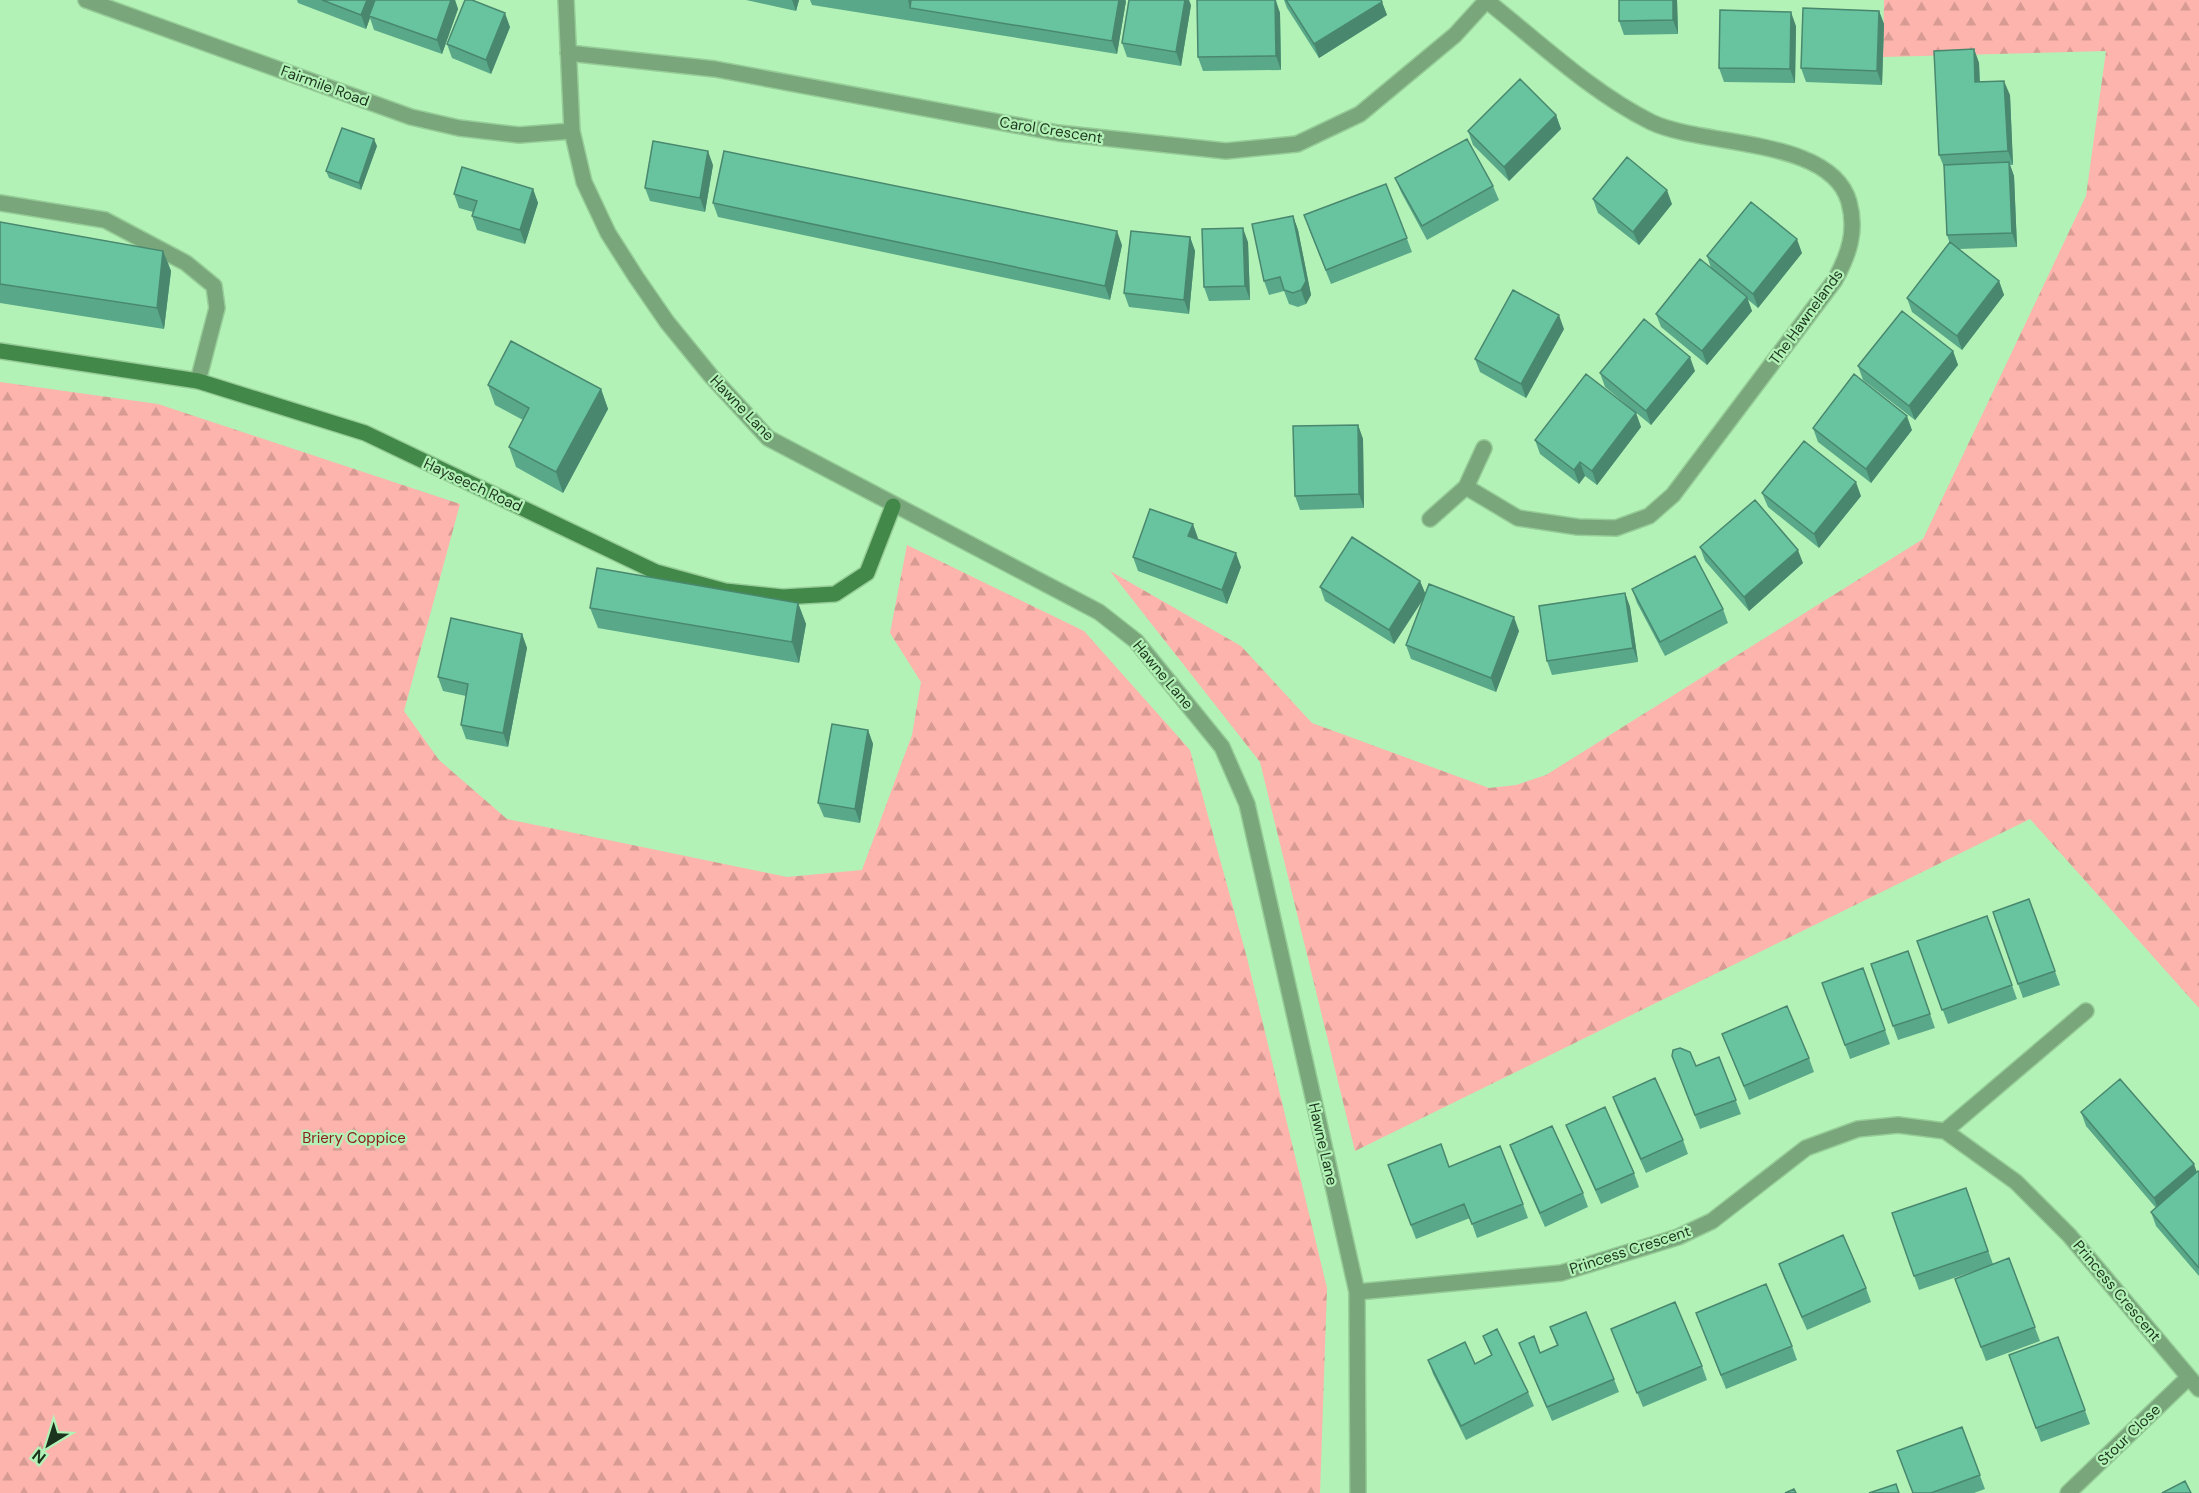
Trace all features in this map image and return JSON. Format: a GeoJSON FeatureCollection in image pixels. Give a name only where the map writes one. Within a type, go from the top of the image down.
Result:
{"type":"FeatureCollection","features":[{"type":"Feature","properties":{"kind":"street","name":"Fairmile Road"},"geometry":{"type":"LineString","coordinates":[[87,0],[411,117],[459,128],[519,135],[572,130]]}},
{"type":"Feature","properties":{"kind":"street","name":"Hawne Lane"},"geometry":{"type":"LineString","coordinates":[[566,0],[572,130],[584,182],[608,233],[667,322],[711,376],[768,438],[893,506],[1100,612],[1136,641],[1222,747],[1247,804],[1357,1292],[1358,1493]]}},
{"type":"Feature","properties":{"kind":"street","name":"Carol Crescent"},"geometry":{"type":"LineString","coordinates":[[568,53],[715,69],[1058,133],[1226,151],[1297,144],[1360,114],[1455,36],[1487,0]]}},
{"type":"Feature","properties":{"kind":"street","name":"The Hawnelands"},"geometry":{"type":"LineString","coordinates":[[1466,487],[1518,518],[1578,527],[1616,528],[1649,516],[1673,495],[1835,280],[1852,239],[1852,211],[1846,191],[1814,162],[1784,152],[1672,131],[1652,122],[1607,95],[1487,0]]}},
{"type":"Feature","properties":{"kind":"street"},"geometry":{"type":"LineString","coordinates":[[0,203],[105,220],[186,263],[214,286],[216,308],[198,381]]}},
{"type":"Feature","properties":{"kind":"street","name":"Hayseech Road"},"geometry":{"type":"LineString","coordinates":[[0,351],[198,381],[365,433],[656,572],[725,591],[783,597],[835,594],[867,573],[893,506]]}},
{"type":"Feature","properties":{"kind":"street"},"geometry":{"type":"LineString","coordinates":[[1430,519],[1466,487],[1484,448]]}},
{"type":"Feature","properties":{"kind":"street"},"geometry":{"type":"LineString","coordinates":[[1946,1131],[2086,1011]]}},
{"type":"Feature","properties":{"kind":"street","name":"Princess Crescent"},"geometry":{"type":"LineString","coordinates":[[1357,1292],[1561,1273],[1678,1237],[1712,1221],[1806,1148],[1858,1129],[1898,1125],[1946,1131],[2016,1182],[2069,1234],[2194,1383]]}},
{"type":"Feature","properties":{"kind":"street","name":"Stour Close"},"geometry":{"type":"LineString","coordinates":[[2068,1493],[2194,1383]]}},
{"type":"Feature","properties":{"kind":"green space"},"geometry":{"type":"Polygon","coordinates":[[[1884,0],[2199,0],[2199,1008],[2030,819],[1355,1151],[1260,762],[1110,571],[1241,646],[1312,723],[1489,788],[1516,785],[1546,775],[1923,539],[2086,196],[2106,51],[1883,57],[1884,0]]]}},
{"type":"Feature","properties":{"kind":"green space","name":"Briery Coppice"},"geometry":{"type":"Polygon","coordinates":[[[0,382],[158,404],[460,504],[404,711],[439,760],[507,819],[787,877],[862,870],[912,735],[921,682],[890,633],[907,545],[1084,631],[1190,750],[1247,958],[1327,1288],[1320,1493],[0,1493],[0,382]]]}},
{"type":"Feature","properties":{"kind":"building"},"geometry":{"type":"Polygon","coordinates":[[[322,0],[367,0],[361,15],[322,0]]]}},
{"type":"Feature","properties":{"kind":"building"},"geometry":{"type":"Polygon","coordinates":[[[375,0],[451,0],[437,40],[369,16],[375,0]]]}},
{"type":"Feature","properties":{"kind":"building"},"geometry":{"type":"Polygon","coordinates":[[[465,0],[472,0],[505,13],[486,60],[447,44],[465,0]]]}},
{"type":"Feature","properties":{"kind":"building"},"geometry":{"type":"Polygon","coordinates":[[[911,0],[1119,0],[1112,41],[910,8],[911,0]]]}},
{"type":"Feature","properties":{"kind":"building"},"geometry":{"type":"Polygon","coordinates":[[[1129,0],[1185,0],[1176,52],[1122,43],[1129,0]]]}},
{"type":"Feature","properties":{"kind":"building"},"geometry":{"type":"Polygon","coordinates":[[[1197,0],[1275,0],[1276,56],[1198,57],[1197,0]]]}},
{"type":"Feature","properties":{"kind":"building"},"geometry":{"type":"Polygon","coordinates":[[[1286,0],[1381,0],[1382,2],[1314,44],[1286,0]]]}},
{"type":"Feature","properties":{"kind":"building"},"geometry":{"type":"Polygon","coordinates":[[[1619,0],[1673,0],[1673,20],[1619,21],[1619,0]]]}},
{"type":"Feature","properties":{"kind":"building"},"geometry":{"type":"Polygon","coordinates":[[[1803,8],[1879,11],[1877,71],[1801,68],[1803,8]]]}},
{"type":"Feature","properties":{"kind":"building"},"geometry":{"type":"Polygon","coordinates":[[[1720,10],[1791,12],[1790,69],[1719,68],[1720,10]]]}},
{"type":"Feature","properties":{"kind":"building"},"geometry":{"type":"Polygon","coordinates":[[[1974,49],[1975,82],[2004,81],[2008,151],[1939,155],[1934,51],[1974,49]]]}},
{"type":"Feature","properties":{"kind":"building"},"geometry":{"type":"Polygon","coordinates":[[[1520,79],[1556,115],[1504,167],[1468,131],[1520,79]]]}},
{"type":"Feature","properties":{"kind":"building"},"geometry":{"type":"Polygon","coordinates":[[[342,128],[374,139],[359,183],[326,171],[342,128]]]}},
{"type":"Feature","properties":{"kind":"building"},"geometry":{"type":"Polygon","coordinates":[[[1467,139],[1493,186],[1422,226],[1395,178],[1467,139]]]}},
{"type":"Feature","properties":{"kind":"building"},"geometry":{"type":"Polygon","coordinates":[[[653,141],[708,151],[700,198],[645,188],[653,141]]]}},
{"type":"Feature","properties":{"kind":"building"},"geometry":{"type":"Polygon","coordinates":[[[724,151],[1117,231],[1105,286],[713,203],[724,151]]]}},
{"type":"Feature","properties":{"kind":"building"},"geometry":{"type":"Polygon","coordinates":[[[1627,157],[1667,190],[1633,232],[1593,199],[1627,157]]]}},
{"type":"Feature","properties":{"kind":"building"},"geometry":{"type":"Polygon","coordinates":[[[2009,162],[2012,233],[1947,235],[1944,165],[2009,162]]]}},
{"type":"Feature","properties":{"kind":"building"},"geometry":{"type":"Polygon","coordinates":[[[462,167],[533,189],[520,230],[472,216],[477,201],[454,194],[462,167]]]}},
{"type":"Feature","properties":{"kind":"building"},"geometry":{"type":"Polygon","coordinates":[[[1386,184],[1407,238],[1326,270],[1304,215],[1386,184]]]}},
{"type":"Feature","properties":{"kind":"building"},"geometry":{"type":"Polygon","coordinates":[[[1751,202],[1797,239],[1753,294],[1707,256],[1751,202]]]}},
{"type":"Feature","properties":{"kind":"building"},"geometry":{"type":"Polygon","coordinates":[[[1293,216],[1306,281],[1301,290],[1293,293],[1284,290],[1280,277],[1264,281],[1252,224],[1293,216]]]}},
{"type":"Feature","properties":{"kind":"building"},"geometry":{"type":"Polygon","coordinates":[[[0,222],[163,251],[157,308],[0,284],[0,222]]]}},
{"type":"Feature","properties":{"kind":"building"},"geometry":{"type":"Polygon","coordinates":[[[1243,228],[1245,286],[1204,287],[1202,229],[1243,228]]]}},
{"type":"Feature","properties":{"kind":"building"},"geometry":{"type":"Polygon","coordinates":[[[1131,231],[1190,237],[1184,300],[1124,293],[1131,231]]]}},
{"type":"Feature","properties":{"kind":"building"},"geometry":{"type":"Polygon","coordinates":[[[1950,242],[1999,281],[1957,336],[1907,298],[1950,242]]]}},
{"type":"Feature","properties":{"kind":"building"},"geometry":{"type":"Polygon","coordinates":[[[1700,259],[1747,297],[1702,351],[1656,314],[1700,259]]]}},
{"type":"Feature","properties":{"kind":"building"},"geometry":{"type":"Polygon","coordinates":[[[1513,290],[1559,315],[1521,384],[1475,359],[1513,290]]]}},
{"type":"Feature","properties":{"kind":"building"},"geometry":{"type":"Polygon","coordinates":[[[1902,311],[1953,351],[1909,406],[1858,366],[1902,311]]]}},
{"type":"Feature","properties":{"kind":"building"},"geometry":{"type":"Polygon","coordinates":[[[1644,319],[1690,357],[1646,411],[1600,373],[1644,319]]]}},
{"type":"Feature","properties":{"kind":"building"},"geometry":{"type":"Polygon","coordinates":[[[511,341],[601,389],[556,472],[509,447],[529,408],[488,385],[511,341]]]}},
{"type":"Feature","properties":{"kind":"building"},"geometry":{"type":"Polygon","coordinates":[[[1586,374],[1636,413],[1592,471],[1580,462],[1574,470],[1535,440],[1586,374]]]}},
{"type":"Feature","properties":{"kind":"building"},"geometry":{"type":"Polygon","coordinates":[[[1854,374],[1907,416],[1866,469],[1813,428],[1854,374]]]}},
{"type":"Feature","properties":{"kind":"building"},"geometry":{"type":"Polygon","coordinates":[[[1358,425],[1359,494],[1295,496],[1293,426],[1358,425]]]}},
{"type":"Feature","properties":{"kind":"building"},"geometry":{"type":"Polygon","coordinates":[[[1804,441],[1856,482],[1814,534],[1762,493],[1804,441]]]}},
{"type":"Feature","properties":{"kind":"building"},"geometry":{"type":"Polygon","coordinates":[[[1755,500],[1798,550],[1744,597],[1700,547],[1755,500]]]}},
{"type":"Feature","properties":{"kind":"building"},"geometry":{"type":"Polygon","coordinates":[[[1150,509],[1193,524],[1188,536],[1236,553],[1222,590],[1133,557],[1150,509]]]}},
{"type":"Feature","properties":{"kind":"building"},"geometry":{"type":"Polygon","coordinates":[[[1352,537],[1420,581],[1389,630],[1320,587],[1352,537]]]}},
{"type":"Feature","properties":{"kind":"building"},"geometry":{"type":"Polygon","coordinates":[[[1695,556],[1723,609],[1660,642],[1632,589],[1695,556]]]}},
{"type":"Feature","properties":{"kind":"building"},"geometry":{"type":"Polygon","coordinates":[[[597,568],[798,603],[792,642],[590,608],[597,568]]]}},
{"type":"Feature","properties":{"kind":"building"},"geometry":{"type":"Polygon","coordinates":[[[1429,584],[1514,617],[1491,678],[1406,645],[1429,584]]]}},
{"type":"Feature","properties":{"kind":"building"},"geometry":{"type":"Polygon","coordinates":[[[1625,593],[1633,648],[1547,661],[1539,606],[1625,593]]]}},
{"type":"Feature","properties":{"kind":"building"},"geometry":{"type":"Polygon","coordinates":[[[451,618],[522,634],[503,733],[461,725],[468,684],[438,677],[451,618]]]}},
{"type":"Feature","properties":{"kind":"building"},"geometry":{"type":"Polygon","coordinates":[[[832,724],[868,730],[855,809],[818,803],[832,724]]]}},
{"type":"Feature","properties":{"kind":"building"},"geometry":{"type":"Polygon","coordinates":[[[2029,899],[2055,971],[2018,984],[1993,912],[2029,899]]]}},
{"type":"Feature","properties":{"kind":"building"},"geometry":{"type":"Polygon","coordinates":[[[1987,916],[2012,985],[1942,1010],[1917,941],[1987,916]]]}},
{"type":"Feature","properties":{"kind":"building"},"geometry":{"type":"Polygon","coordinates":[[[1908,951],[1930,1014],[1893,1026],[1871,964],[1908,951]]]}},
{"type":"Feature","properties":{"kind":"building"},"geometry":{"type":"Polygon","coordinates":[[[1863,968],[1885,1030],[1845,1045],[1822,983],[1863,968]]]}},
{"type":"Feature","properties":{"kind":"building"},"geometry":{"type":"Polygon","coordinates":[[[1787,1006],[1809,1058],[1744,1086],[1722,1034],[1787,1006]]]}},
{"type":"Feature","properties":{"kind":"building"},"geometry":{"type":"Polygon","coordinates":[[[1680,1048],[1690,1052],[1696,1066],[1719,1057],[1736,1100],[1695,1115],[1672,1056],[1673,1050],[1680,1048]]]}},
{"type":"Feature","properties":{"kind":"building"},"geometry":{"type":"Polygon","coordinates":[[[1655,1078],[1683,1140],[1641,1159],[1613,1097],[1655,1078]]]}},
{"type":"Feature","properties":{"kind":"building"},"geometry":{"type":"Polygon","coordinates":[[[2120,1079],[2194,1164],[2154,1198],[2081,1112],[2120,1079]]]}},
{"type":"Feature","properties":{"kind":"building"},"geometry":{"type":"Polygon","coordinates":[[[1605,1107],[1634,1173],[1596,1190],[1566,1125],[1605,1107]]]}},
{"type":"Feature","properties":{"kind":"building"},"geometry":{"type":"Polygon","coordinates":[[[1552,1126],[1583,1193],[1540,1213],[1510,1145],[1552,1126]]]}},
{"type":"Feature","properties":{"kind":"building"},"geometry":{"type":"Polygon","coordinates":[[[1441,1144],[1449,1167],[1500,1146],[1523,1204],[1472,1224],[1464,1204],[1411,1225],[1388,1165],[1441,1144]]]}},
{"type":"Feature","properties":{"kind":"building"},"geometry":{"type":"Polygon","coordinates":[[[2199,1172],[2199,1268],[2151,1212],[2199,1172]]]}},
{"type":"Feature","properties":{"kind":"building"},"geometry":{"type":"Polygon","coordinates":[[[1966,1188],[1988,1251],[1914,1276],[1892,1213],[1966,1188]]]}},
{"type":"Feature","properties":{"kind":"building"},"geometry":{"type":"Polygon","coordinates":[[[1843,1235],[1866,1288],[1802,1317],[1779,1264],[1843,1235]]]}},
{"type":"Feature","properties":{"kind":"building"},"geometry":{"type":"Polygon","coordinates":[[[2009,1258],[2035,1327],[1981,1347],[1955,1279],[2009,1258]]]}},
{"type":"Feature","properties":{"kind":"building"},"geometry":{"type":"Polygon","coordinates":[[[1766,1284],[1792,1346],[1721,1375],[1696,1313],[1766,1284]]]}},
{"type":"Feature","properties":{"kind":"building"},"geometry":{"type":"Polygon","coordinates":[[[1675,1302],[1702,1366],[1637,1393],[1611,1329],[1675,1302]]]}},
{"type":"Feature","properties":{"kind":"building"},"geometry":{"type":"Polygon","coordinates":[[[1586,1312],[1614,1379],[1547,1407],[1519,1343],[1534,1336],[1540,1353],[1558,1345],[1550,1327],[1586,1312]]]}},
{"type":"Feature","properties":{"kind":"building"},"geometry":{"type":"Polygon","coordinates":[[[1497,1329],[1528,1392],[1461,1426],[1428,1360],[1465,1342],[1475,1364],[1492,1355],[1483,1336],[1497,1329]]]}},
{"type":"Feature","properties":{"kind":"building"},"geometry":{"type":"Polygon","coordinates":[[[2058,1337],[2085,1410],[2036,1428],[2009,1355],[2058,1337]]]}},
{"type":"Feature","properties":{"kind":"building"},"geometry":{"type":"Polygon","coordinates":[[[1962,1427],[1980,1475],[1931,1493],[1913,1493],[1897,1451],[1962,1427]]]}},
{"type":"Feature","properties":{"kind":"building"},"geometry":{"type":"Polygon","coordinates":[[[2185,1481],[2191,1493],[2162,1493],[2185,1481]]]}},
{"type":"Feature","properties":{"kind":"building"},"geometry":{"type":"Polygon","coordinates":[[[1896,1484],[1899,1493],[1869,1493],[1896,1484]]]}}]}
